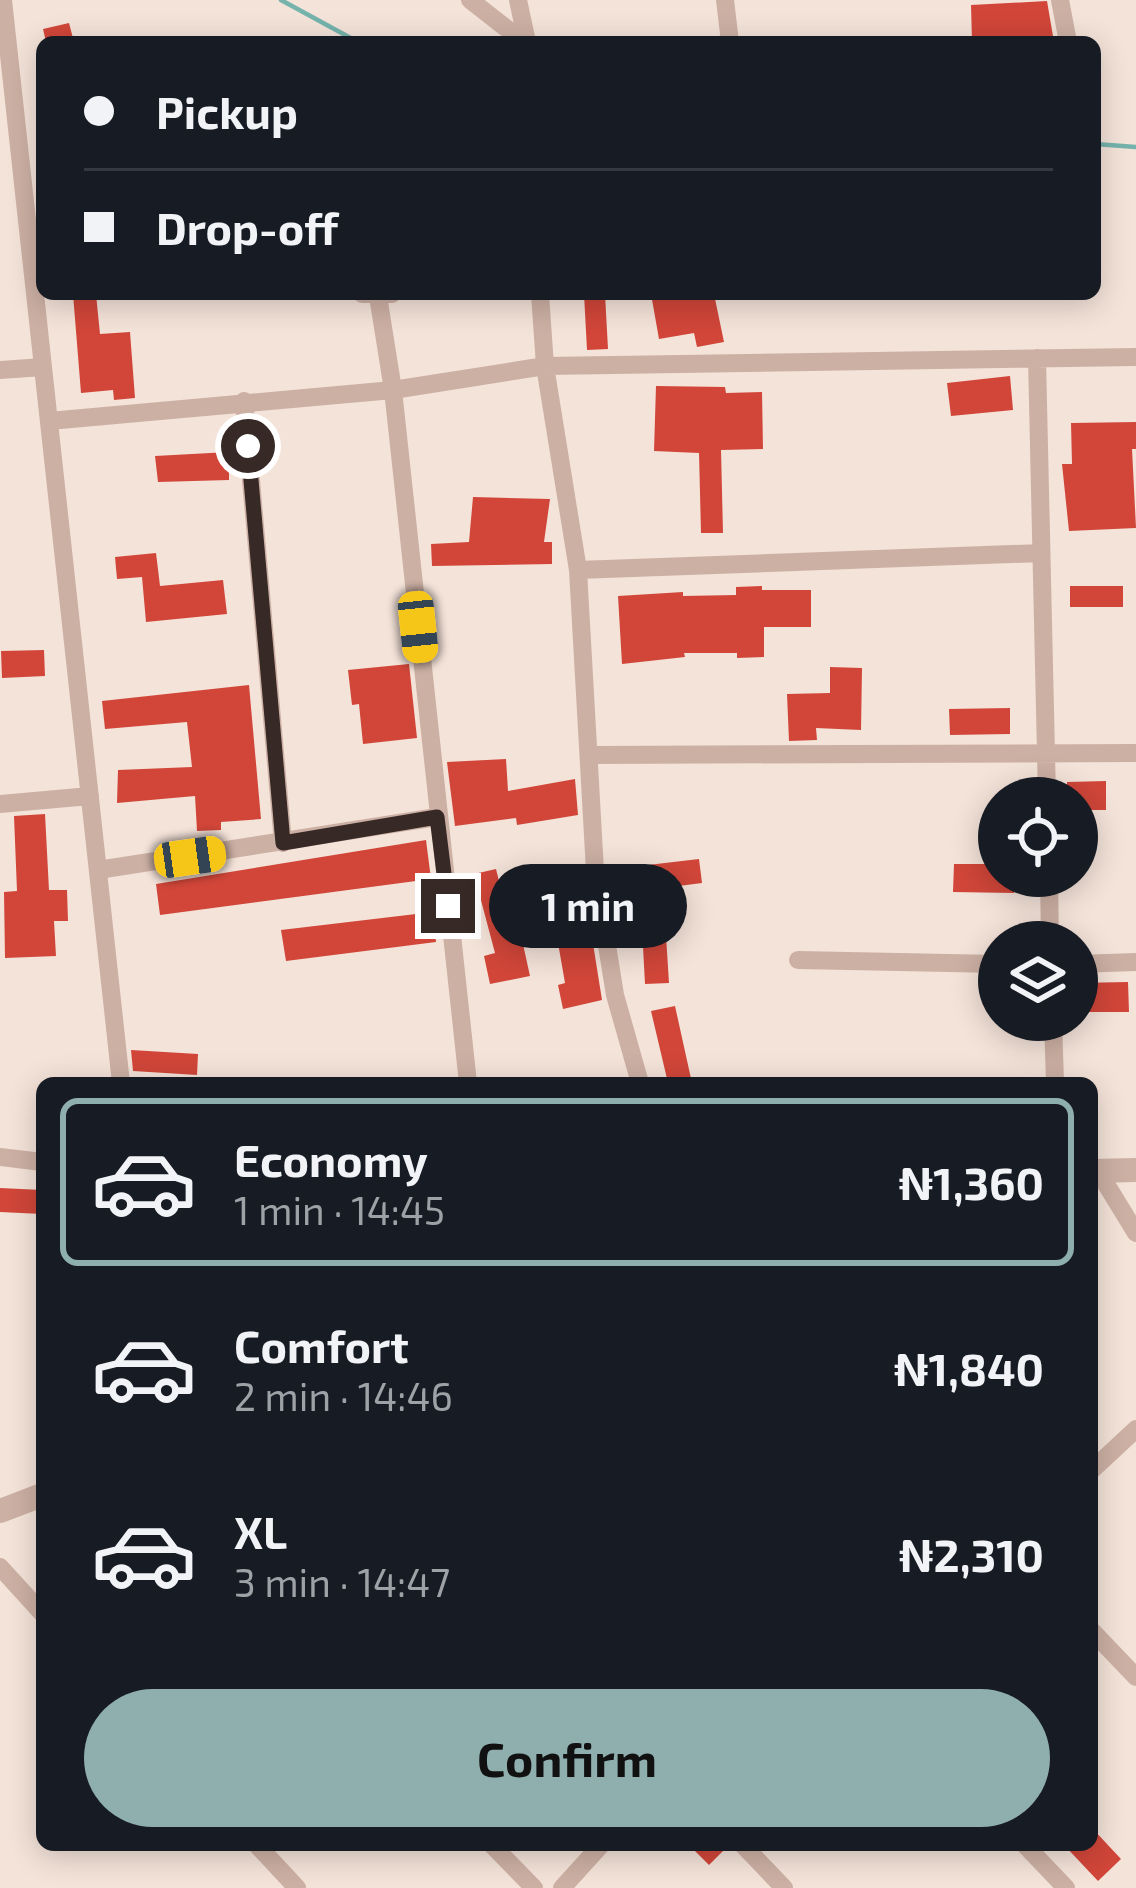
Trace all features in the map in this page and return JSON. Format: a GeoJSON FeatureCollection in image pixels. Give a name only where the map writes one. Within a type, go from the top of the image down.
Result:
{"type":"FeatureCollection","features":[{"type":"Feature","properties":{"kind":"street"},"geometry":{"type":"LineString","coordinates":[[3,0],[8,113],[43,367],[120,1077]]}},
{"type":"Feature","properties":{"kind":"street"},"geometry":{"type":"LineString","coordinates":[[470,0],[517,36]]}},
{"type":"Feature","properties":{"kind":"street"},"geometry":{"type":"LineString","coordinates":[[518,0],[524,36]]}},
{"type":"Feature","properties":{"kind":"street"},"geometry":{"type":"LineString","coordinates":[[725,0],[729,36]]}},
{"type":"Feature","properties":{"kind":"street"},"geometry":{"type":"LineString","coordinates":[[1060,0],[1067,36]]}},
{"type":"Feature","properties":{"kind":"street"},"geometry":{"type":"LineString","coordinates":[[378,300],[393,390],[467,1077]]}},
{"type":"Feature","properties":{"kind":"street"},"geometry":{"type":"LineString","coordinates":[[540,300],[545,367],[578,570],[595,871],[615,995],[638,1077]]}},
{"type":"Feature","properties":{"kind":"street"},"geometry":{"type":"LineString","coordinates":[[49,422],[393,390],[545,367],[1136,357]]}},
{"type":"Feature","properties":{"kind":"street"},"geometry":{"type":"LineString","coordinates":[[1037,358],[1047,777]]}},
{"type":"Feature","properties":{"kind":"street"},"geometry":{"type":"LineString","coordinates":[[0,370],[43,367]]}},
{"type":"Feature","properties":{"kind":"street"},"geometry":{"type":"LineString","coordinates":[[244,401],[283,843]]}},
{"type":"Feature","properties":{"kind":"street"},"geometry":{"type":"LineString","coordinates":[[578,570],[1041,553]]}},
{"type":"Feature","properties":{"kind":"street"},"geometry":{"type":"LineString","coordinates":[[592,755],[1136,753]]}},
{"type":"Feature","properties":{"kind":"street"},"geometry":{"type":"LineString","coordinates":[[0,804],[90,796]]}},
{"type":"Feature","properties":{"kind":"street"},"geometry":{"type":"LineString","coordinates":[[98,871],[437,817]]}},
{"type":"Feature","properties":{"kind":"street"},"geometry":{"type":"LineString","coordinates":[[798,960],[978,964]]}},
{"type":"Feature","properties":{"kind":"street"},"geometry":{"type":"LineString","coordinates":[[1098,963],[1136,962]]}},
{"type":"Feature","properties":{"kind":"street"},"geometry":{"type":"LineString","coordinates":[[1053,1041],[1054,1077]]}},
{"type":"Feature","properties":{"kind":"street"},"geometry":{"type":"LineString","coordinates":[[0,1157],[36,1161]]}},
{"type":"Feature","properties":{"kind":"street"},"geometry":{"type":"LineString","coordinates":[[1098,1171],[1136,1170]]}},
{"type":"Feature","properties":{"kind":"street"},"geometry":{"type":"LineString","coordinates":[[1098,1176],[1136,1233]]}},
{"type":"Feature","properties":{"kind":"street"},"geometry":{"type":"LineString","coordinates":[[1098,1464],[1136,1429]]}},
{"type":"Feature","properties":{"kind":"street"},"geometry":{"type":"LineString","coordinates":[[0,1511],[36,1497]]}},
{"type":"Feature","properties":{"kind":"street"},"geometry":{"type":"LineString","coordinates":[[0,1567],[36,1606]]}},
{"type":"Feature","properties":{"kind":"street"},"geometry":{"type":"LineString","coordinates":[[1098,1637],[1136,1677]]}},
{"type":"Feature","properties":{"kind":"street"},"geometry":{"type":"LineString","coordinates":[[263,1851],[297,1888]]}},
{"type":"Feature","properties":{"kind":"street"},"geometry":{"type":"LineString","coordinates":[[498,1851],[534,1888]]}},
{"type":"Feature","properties":{"kind":"street"},"geometry":{"type":"LineString","coordinates":[[562,1888],[596,1851]]}},
{"type":"Feature","properties":{"kind":"street"},"geometry":{"type":"LineString","coordinates":[[749,1851],[784,1888]]}},
{"type":"Feature","properties":{"kind":"street"},"geometry":{"type":"LineString","coordinates":[[1031,1851],[1066,1888]]}},
{"type":"Feature","properties":{"kind":"building"},"geometry":{"type":"Polygon","coordinates":[[[1047,1],[1053,36],[972,36],[971,5],[1047,1]]]}},
{"type":"Feature","properties":{"kind":"building"},"geometry":{"type":"Polygon","coordinates":[[[69,23],[72,36],[45,36],[43,29],[69,23]]]}},
{"type":"Feature","properties":{"kind":"building"},"geometry":{"type":"Polygon","coordinates":[[[73,300],[97,300],[100,334],[130,332],[135,398],[114,400],[113,390],[81,393],[73,300]]]}},
{"type":"Feature","properties":{"kind":"building"},"geometry":{"type":"Polygon","coordinates":[[[584,300],[605,300],[608,349],[587,350],[584,300]]]}},
{"type":"Feature","properties":{"kind":"building"},"geometry":{"type":"Polygon","coordinates":[[[652,300],[715,300],[724,342],[697,347],[694,333],[659,339],[652,300]]]}},
{"type":"Feature","properties":{"kind":"building"},"geometry":{"type":"Polygon","coordinates":[[[1010,376],[1013,410],[951,416],[947,383],[1010,376]]]}},
{"type":"Feature","properties":{"kind":"building"},"geometry":{"type":"Polygon","coordinates":[[[656,386],[762,392],[763,449],[721,450],[723,533],[701,533],[699,453],[654,451],[656,386]]]}},
{"type":"Feature","properties":{"kind":"building"},"geometry":{"type":"Polygon","coordinates":[[[1136,422],[1136,449],[1132,449],[1136,528],[1069,531],[1062,464],[1072,464],[1071,423],[1136,422]]]}},
{"type":"Feature","properties":{"kind":"building"},"geometry":{"type":"Polygon","coordinates":[[[229,452],[229,480],[158,482],[155,456],[229,452]]]}},
{"type":"Feature","properties":{"kind":"building"},"geometry":{"type":"Polygon","coordinates":[[[473,497],[550,499],[544,542],[552,542],[552,564],[432,566],[431,544],[469,542],[473,497]]]}},
{"type":"Feature","properties":{"kind":"building"},"geometry":{"type":"Polygon","coordinates":[[[156,553],[160,586],[223,580],[227,614],[146,622],[142,577],[117,579],[115,557],[156,553]]]}},
{"type":"Feature","properties":{"kind":"building"},"geometry":{"type":"Polygon","coordinates":[[[762,586],[762,590],[811,590],[811,627],[764,627],[764,657],[684,653],[685,657],[622,664],[618,596],[736,595],[736,587],[762,586]]]}},
{"type":"Feature","properties":{"kind":"building"},"geometry":{"type":"Polygon","coordinates":[[[1070,586],[1123,586],[1123,607],[1070,607],[1070,586]]]}},
{"type":"Feature","properties":{"kind":"building"},"geometry":{"type":"Polygon","coordinates":[[[44,650],[45,676],[2,678],[1,651],[44,650]]]}},
{"type":"Feature","properties":{"kind":"building"},"geometry":{"type":"Polygon","coordinates":[[[409,664],[417,738],[363,744],[359,704],[352,705],[348,670],[409,664]]]}},
{"type":"Feature","properties":{"kind":"building"},"geometry":{"type":"Polygon","coordinates":[[[830,667],[862,668],[861,730],[816,728],[817,740],[789,741],[787,694],[830,693],[830,667]]]}},
{"type":"Feature","properties":{"kind":"building"},"geometry":{"type":"Polygon","coordinates":[[[249,685],[261,819],[221,822],[221,830],[197,831],[195,796],[117,803],[118,770],[192,767],[187,722],[105,729],[102,701],[249,685]]]}},
{"type":"Feature","properties":{"kind":"building"},"geometry":{"type":"Polygon","coordinates":[[[1010,708],[1010,734],[950,735],[949,709],[1010,708]]]}},
{"type":"Feature","properties":{"kind":"building"},"geometry":{"type":"Polygon","coordinates":[[[506,759],[508,791],[575,779],[578,815],[517,825],[516,818],[455,826],[447,762],[506,759]]]}},
{"type":"Feature","properties":{"kind":"building"},"geometry":{"type":"Polygon","coordinates":[[[1098,781],[1106,781],[1106,810],[1098,810],[1098,781]]]}},
{"type":"Feature","properties":{"kind":"building"},"geometry":{"type":"Polygon","coordinates":[[[45,814],[49,890],[67,890],[68,921],[54,921],[56,956],[5,958],[4,892],[17,891],[14,816],[45,814]]]}},
{"type":"Feature","properties":{"kind":"building"},"geometry":{"type":"Polygon","coordinates":[[[426,840],[431,879],[160,915],[156,884],[426,840]]]}},
{"type":"Feature","properties":{"kind":"building"},"geometry":{"type":"Polygon","coordinates":[[[699,859],[702,883],[663,888],[669,983],[645,984],[640,891],[634,892],[631,867],[699,859]]]}},
{"type":"Feature","properties":{"kind":"building"},"geometry":{"type":"Polygon","coordinates":[[[954,864],[978,864],[978,892],[953,892],[954,864]]]}},
{"type":"Feature","properties":{"kind":"building"},"geometry":{"type":"Polygon","coordinates":[[[496,869],[499,881],[531,870],[547,916],[519,926],[530,976],[490,984],[484,956],[495,953],[474,874],[496,869]]]}},
{"type":"Feature","properties":{"kind":"building"},"geometry":{"type":"Polygon","coordinates":[[[433,912],[436,942],[286,961],[281,930],[433,912]]]}},
{"type":"Feature","properties":{"kind":"building"},"geometry":{"type":"Polygon","coordinates":[[[591,931],[602,1000],[563,1009],[558,985],[565,983],[557,937],[591,931]]]}},
{"type":"Feature","properties":{"kind":"building"},"geometry":{"type":"Polygon","coordinates":[[[1128,982],[1129,1012],[1098,1012],[1098,983],[1128,982]]]}},
{"type":"Feature","properties":{"kind":"building"},"geometry":{"type":"Polygon","coordinates":[[[675,1006],[691,1077],[667,1077],[651,1011],[675,1006]]]}},
{"type":"Feature","properties":{"kind":"building"},"geometry":{"type":"Polygon","coordinates":[[[131,1050],[198,1054],[197,1075],[133,1071],[131,1050]]]}},
{"type":"Feature","properties":{"kind":"building"},"geometry":{"type":"Polygon","coordinates":[[[0,1188],[36,1190],[36,1214],[0,1212],[0,1188]]]}},
{"type":"Feature","properties":{"kind":"building"},"geometry":{"type":"Polygon","coordinates":[[[1098,1834],[1121,1859],[1098,1881],[1070,1851],[1098,1851],[1098,1834]]]}},
{"type":"Feature","properties":{"kind":"building"},"geometry":{"type":"Polygon","coordinates":[[[695,1851],[723,1851],[709,1865],[695,1851]]]}},
{"type":"Feature","properties":{"kind":"waterway"},"geometry":{"type":"LineString","coordinates":[[281,0],[347,36]]}},
{"type":"Feature","properties":{"kind":"waterway"},"geometry":{"type":"LineString","coordinates":[[1101,144],[1136,147]]}},
{"type":"Feature","properties":{"kind":"route"},"geometry":{"type":"LineString","coordinates":[[248,446],[283,843],[437,817],[448,906]]}}]}
